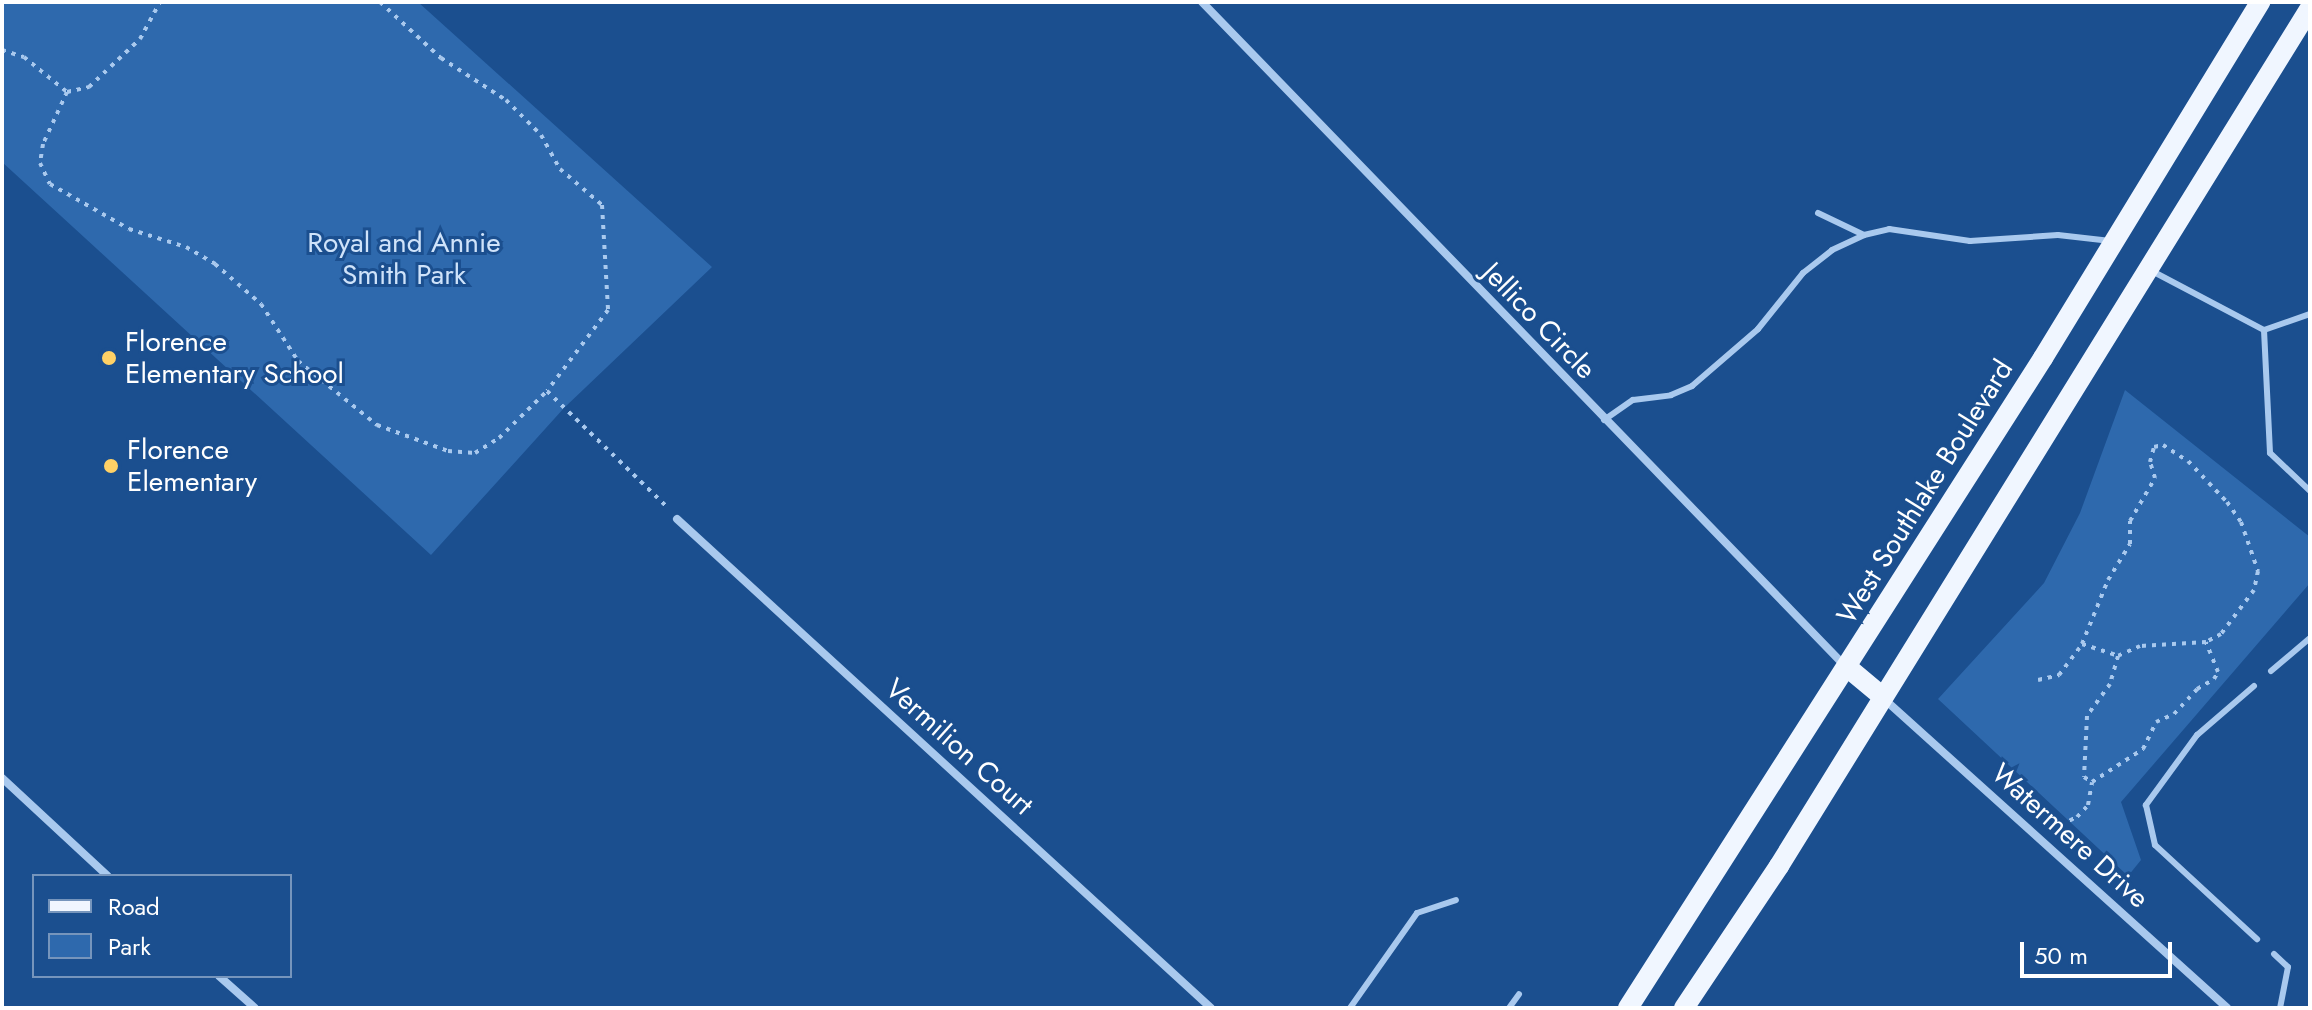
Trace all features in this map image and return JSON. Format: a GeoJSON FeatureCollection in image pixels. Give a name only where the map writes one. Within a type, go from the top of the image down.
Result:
{"type":"FeatureCollection","features":[{"type":"Feature","properties":{"kind":"main road","name":"West Southlake Boulevard"},"geometry":{"type":"LineString","coordinates":[[1628,1008],[1847,667],[2260,2]]}},
{"type":"Feature","properties":{"kind":"main road"},"geometry":{"type":"LineString","coordinates":[[1684,1008],[1883,697],[2305,11]]}},
{"type":"Feature","properties":{"kind":"main road"},"geometry":{"type":"LineString","coordinates":[[1847,667],[1883,697]]}},
{"type":"Feature","properties":{"kind":"street","name":"Jellico Circle"},"geometry":{"type":"LineString","coordinates":[[1202,2],[1604,420],[1847,667]]}},
{"type":"Feature","properties":{"kind":"street","name":"Vermilion Court"},"geometry":{"type":"LineString","coordinates":[[677,519],[1211,1008]]}},
{"type":"Feature","properties":{"kind":"street","name":"Watermere Drive"},"geometry":{"type":"LineString","coordinates":[[1883,697],[2227,1008]]}},
{"type":"Feature","properties":{"kind":"street"},"geometry":{"type":"LineString","coordinates":[[2,778],[106,874]]}},
{"type":"Feature","properties":{"kind":"street"},"geometry":{"type":"LineString","coordinates":[[221,978],[255,1008]]}},
{"type":"Feature","properties":{"kind":"lane"},"geometry":{"type":"LineString","coordinates":[[1818,213],[1864,235]]}},
{"type":"Feature","properties":{"kind":"lane"},"geometry":{"type":"LineString","coordinates":[[1604,420],[1633,400],[1671,395],[1692,386],[1758,329],[1803,273],[1832,250],[1864,235],[1889,229],[1970,241],[2058,235],[2114,241]]}},
{"type":"Feature","properties":{"kind":"lane"},"geometry":{"type":"LineString","coordinates":[[2147,268],[2264,330],[2310,314]]}},
{"type":"Feature","properties":{"kind":"lane"},"geometry":{"type":"LineString","coordinates":[[2264,330],[2270,453],[2310,491]]}},
{"type":"Feature","properties":{"kind":"lane"},"geometry":{"type":"LineString","coordinates":[[2271,671],[2310,638]]}},
{"type":"Feature","properties":{"kind":"lane"},"geometry":{"type":"LineString","coordinates":[[2254,686],[2197,735],[2146,805],[2155,845],[2257,939]]}},
{"type":"Feature","properties":{"kind":"lane"},"geometry":{"type":"LineString","coordinates":[[1350,1008],[1417,913],[1456,900]]}},
{"type":"Feature","properties":{"kind":"lane"},"geometry":{"type":"LineString","coordinates":[[2274,954],[2288,967],[2280,1008]]}},
{"type":"Feature","properties":{"kind":"lane"},"geometry":{"type":"LineString","coordinates":[[1509,1008],[1519,994]]}},
{"type":"Feature","properties":{"kind":"path"},"geometry":{"type":"LineString","coordinates":[[67,92],[89,87],[107,74],[140,39],[160,2]]}},
{"type":"Feature","properties":{"kind":"path"},"geometry":{"type":"LineString","coordinates":[[67,92],[43,144],[40,163],[50,184],[129,229],[207,258],[261,304],[298,361],[377,425],[448,451],[475,453],[499,438],[547,391],[577,358],[608,310],[602,205],[560,169],[541,135],[506,100],[441,58],[380,2]]}},
{"type":"Feature","properties":{"kind":"path"},"geometry":{"type":"LineString","coordinates":[[2,50],[24,57],[67,92]]}},
{"type":"Feature","properties":{"kind":"path"},"geometry":{"type":"LineString","coordinates":[[547,391],[648,484],[677,519]]}},
{"type":"Feature","properties":{"kind":"path"},"geometry":{"type":"LineString","coordinates":[[2038,680],[2059,675],[2082,644],[2130,544],[2130,521],[2155,478],[2150,462],[2154,447],[2163,445],[2188,461],[2227,502],[2241,522],[2258,571],[2254,590],[2221,634],[2206,642],[2140,646],[2118,656],[2082,644]]}},
{"type":"Feature","properties":{"kind":"path"},"geometry":{"type":"LineString","coordinates":[[2061,825],[2077,817],[2088,805],[2092,782],[2143,749],[2156,722],[2214,679],[2218,672],[2206,642]]}},
{"type":"Feature","properties":{"kind":"path"},"geometry":{"type":"LineString","coordinates":[[2092,782],[2084,777],[2087,716],[2110,684],[2118,656]]}},
{"type":"Feature","properties":{"kind":"green space","name":"Royal and Annie Smith Park"},"geometry":{"type":"Polygon","coordinates":[[[2,2],[418,2],[712,267],[564,408],[431,555],[2,162],[2,2]]]}},
{"type":"Feature","properties":{"kind":"green space"},"geometry":{"type":"Polygon","coordinates":[[[2125,390],[2310,537],[2310,583],[2121,802],[2141,860],[2128,876],[1938,699],[2044,583],[2080,513],[2125,390]]]}},
{"type":"Feature","properties":{"kind":"place","name":"Florence Elementary School"},"geometry":{"type":"Point","coordinates":[109,358]}},
{"type":"Feature","properties":{"kind":"place","name":"Florence Elementary"},"geometry":{"type":"Point","coordinates":[111,466]}}]}
